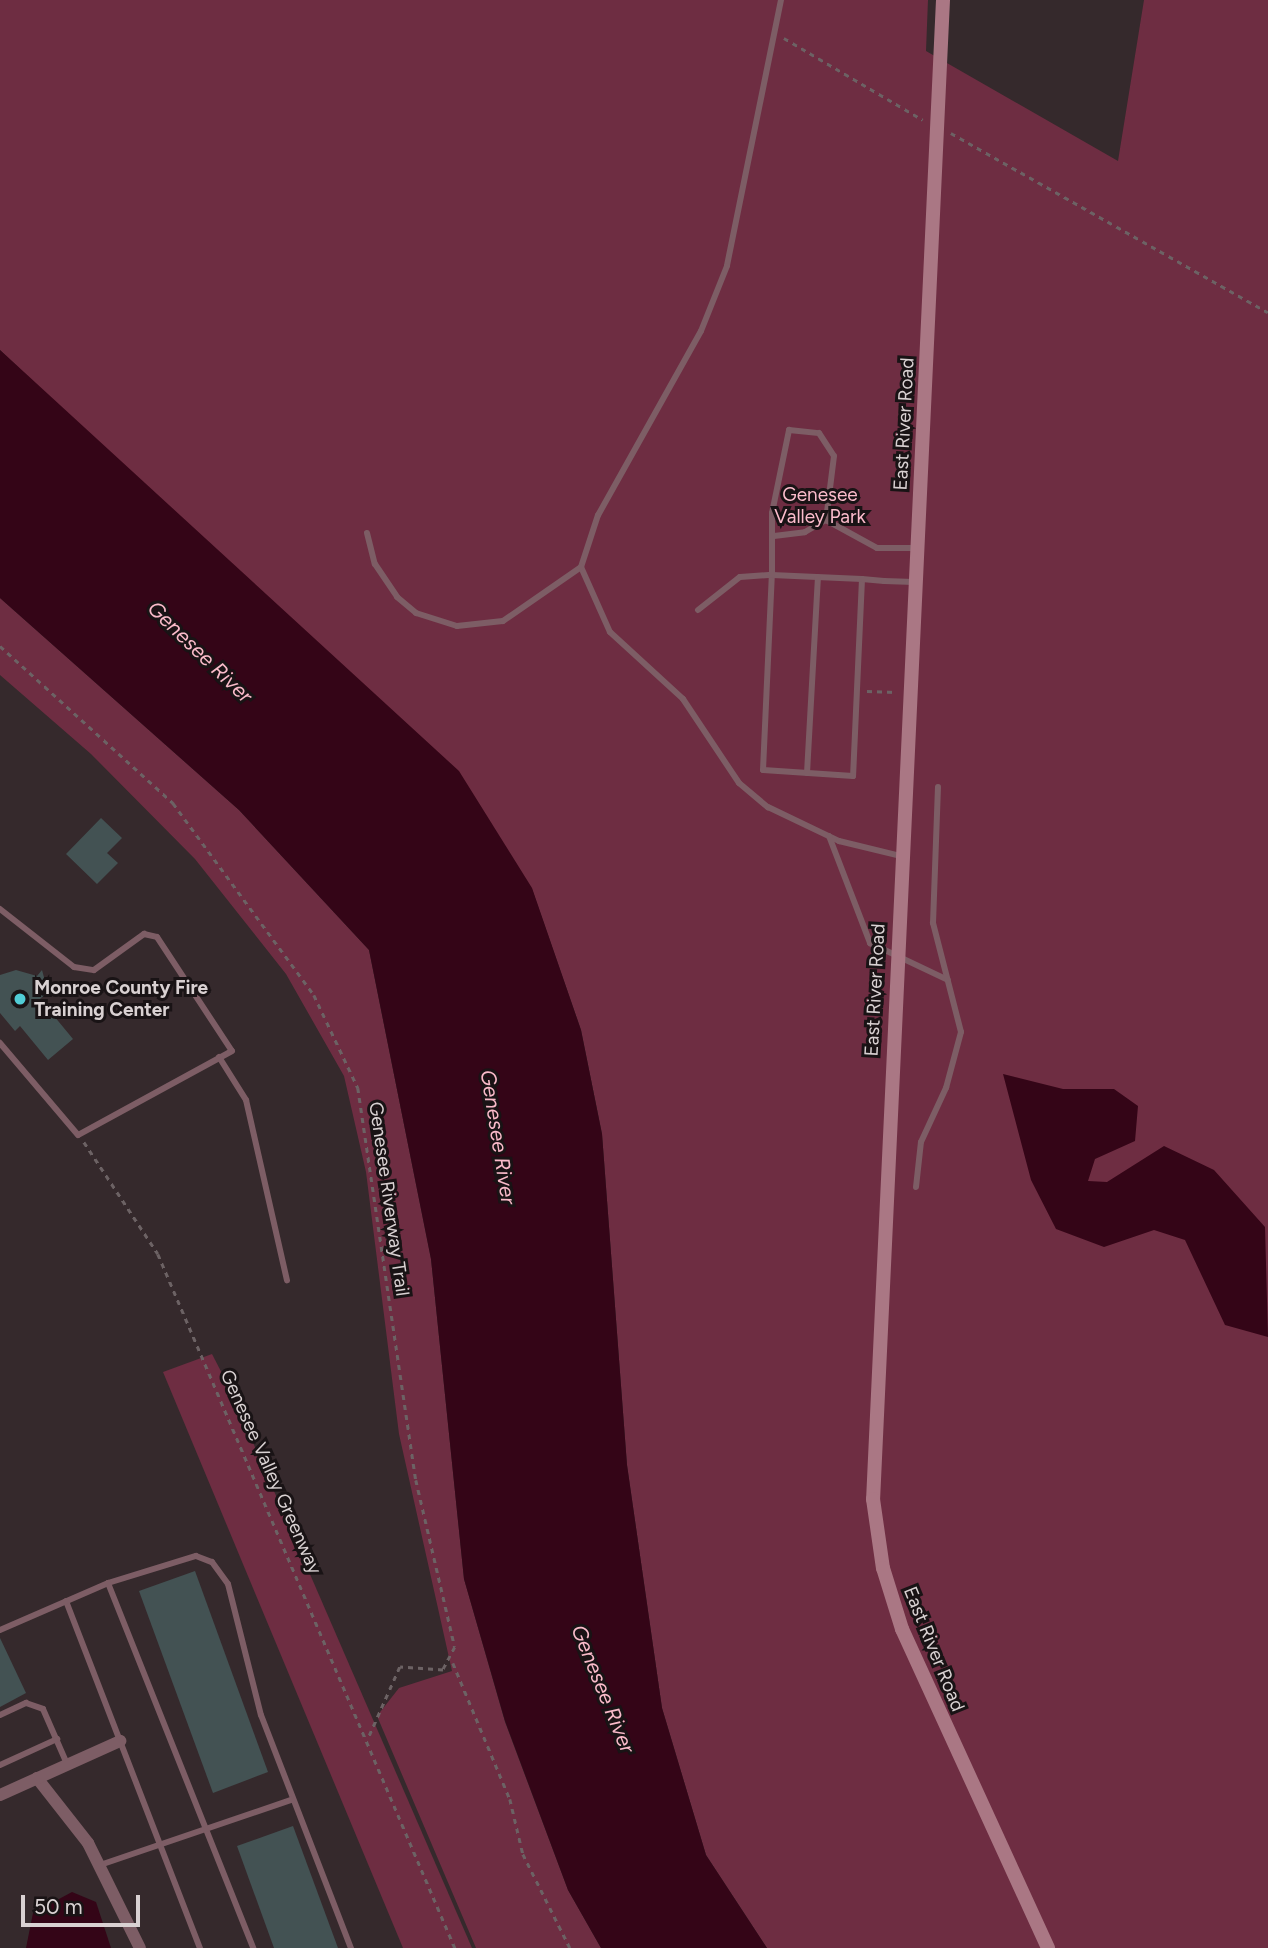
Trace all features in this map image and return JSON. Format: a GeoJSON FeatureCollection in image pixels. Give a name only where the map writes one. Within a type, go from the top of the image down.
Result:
{"type":"FeatureCollection","features":[{"type":"Feature","properties":{"kind":"street","name":"East River Road"},"geometry":{"type":"LineString","coordinates":[[943,0],[873,1410],[879,1547],[909,1647],[1048,1948]]}},
{"type":"Feature","properties":{"kind":"street"},"geometry":{"type":"LineString","coordinates":[[0,1795],[120,1741]]}},
{"type":"Feature","properties":{"kind":"street"},"geometry":{"type":"LineString","coordinates":[[37,1778],[100,1866],[140,1948]]}},
{"type":"Feature","properties":{"kind":"lane"},"geometry":{"type":"LineString","coordinates":[[367,533],[375,564],[397,597],[416,612],[457,626],[503,621],[581,567],[598,515],[701,331],[723,277],[781,0]]}},
{"type":"Feature","properties":{"kind":"lane"},"geometry":{"type":"LineString","coordinates":[[826,520],[834,456],[819,433],[789,430],[779,458],[763,770],[853,776],[862,579]]}},
{"type":"Feature","properties":{"kind":"lane"},"geometry":{"type":"LineString","coordinates":[[826,520],[877,548],[917,548]]}},
{"type":"Feature","properties":{"kind":"lane"},"geometry":{"type":"LineString","coordinates":[[774,536],[805,532],[826,520]]}},
{"type":"Feature","properties":{"kind":"lane"},"geometry":{"type":"LineString","coordinates":[[581,567],[610,632],[683,699],[739,783],[768,807],[829,836],[901,856]]}},
{"type":"Feature","properties":{"kind":"lane"},"geometry":{"type":"LineString","coordinates":[[698,610],[740,577],[772,575],[915,582]]}},
{"type":"Feature","properties":{"kind":"lane"},"geometry":{"type":"LineString","coordinates":[[807,773],[818,577]]}},
{"type":"Feature","properties":{"kind":"lane"},"geometry":{"type":"LineString","coordinates":[[916,1187],[921,1142],[961,1032],[933,923],[938,787]]}},
{"type":"Feature","properties":{"kind":"lane"},"geometry":{"type":"LineString","coordinates":[[829,836],[870,943],[948,980]]}},
{"type":"Feature","properties":{"kind":"lane"},"geometry":{"type":"LineString","coordinates":[[0,909],[74,967],[94,970],[144,934],[158,937],[232,1051],[78,1135],[0,1043]]}},
{"type":"Feature","properties":{"kind":"lane"},"geometry":{"type":"LineString","coordinates":[[219,1057],[246,1100],[287,1280]]}},
{"type":"Feature","properties":{"kind":"lane"},"geometry":{"type":"LineString","coordinates":[[0,1630],[108,1583],[182,1556],[212,1562],[239,1612],[261,1715],[291,1800],[351,1948]]}},
{"type":"Feature","properties":{"kind":"lane"},"geometry":{"type":"LineString","coordinates":[[108,1583],[253,1948]]}},
{"type":"Feature","properties":{"kind":"lane"},"geometry":{"type":"LineString","coordinates":[[66,1601],[200,1948]]}},
{"type":"Feature","properties":{"kind":"lane"},"geometry":{"type":"LineString","coordinates":[[0,1715],[34,1704],[57,1740],[67,1764]]}},
{"type":"Feature","properties":{"kind":"lane"},"geometry":{"type":"LineString","coordinates":[[0,1765],[57,1740]]}},
{"type":"Feature","properties":{"kind":"lane"},"geometry":{"type":"LineString","coordinates":[[100,1866],[291,1800]]}},
{"type":"Feature","properties":{"kind":"path"},"geometry":{"type":"LineString","coordinates":[[775,36],[809,49],[937,126],[1268,312]]}},
{"type":"Feature","properties":{"kind":"path","name":"Genesee Riverway Trail"},"geometry":{"type":"LineString","coordinates":[[0,646],[173,803],[281,945],[348,1062],[365,1112],[412,1460],[454,1637],[453,1663]]}},
{"type":"Feature","properties":{"kind":"path"},"geometry":{"type":"LineString","coordinates":[[879,692],[899,692]]}},
{"type":"Feature","properties":{"kind":"path","name":"Genesee Valley Greenway"},"geometry":{"type":"LineString","coordinates":[[78,1135],[158,1254],[368,1739],[455,1948]]}},
{"type":"Feature","properties":{"kind":"path"},"geometry":{"type":"LineString","coordinates":[[368,1739],[400,1667],[443,1670],[453,1663],[510,1799],[523,1854],[570,1948]]}},
{"type":"Feature","properties":{"kind":"green space","name":"Genesee Valley Park"},"geometry":{"type":"Polygon","coordinates":[[[0,0],[928,0],[926,51],[1118,161],[1144,0],[1268,0],[1268,1948],[767,1948],[706,1855],[662,1708],[627,1465],[602,1134],[581,1030],[532,889],[94,439],[0,350],[0,0]]]}},
{"type":"Feature","properties":{"kind":"green space"},"geometry":{"type":"Polygon","coordinates":[[[0,598],[239,810],[369,950],[431,1259],[464,1579],[505,1722],[568,1890],[601,1948],[476,1948],[377,1716],[399,1688],[452,1671],[399,1434],[366,1172],[344,1076],[286,974],[195,859],[91,754],[0,675],[0,598]]]}},
{"type":"Feature","properties":{"kind":"green space"},"geometry":{"type":"Polygon","coordinates":[[[212,1354],[228,1385],[472,1948],[403,1948],[163,1372],[212,1354]]]}},
{"type":"Feature","properties":{"kind":"water","name":"Genesee River"},"geometry":{"type":"Polygon","coordinates":[[[0,350],[459,771],[532,888],[581,1030],[602,1134],[627,1465],[662,1708],[706,1855],[767,1948],[601,1948],[568,1890],[505,1721],[464,1579],[431,1259],[369,950],[239,810],[0,598],[0,350]]]}},
{"type":"Feature","properties":{"kind":"water"},"geometry":{"type":"Polygon","coordinates":[[[1003,1074],[1063,1089],[1114,1089],[1138,1106],[1135,1141],[1095,1159],[1088,1181],[1107,1182],[1164,1146],[1214,1170],[1265,1227],[1268,1337],[1225,1325],[1185,1240],[1154,1230],[1104,1247],[1056,1229],[1031,1180],[1003,1074]]]}},
{"type":"Feature","properties":{"kind":"water"},"geometry":{"type":"Polygon","coordinates":[[[72,1892],[96,1902],[111,1948],[26,1948],[33,1913],[72,1892]]]}},
{"type":"Feature","properties":{"kind":"building"},"geometry":{"type":"Polygon","coordinates":[[[101,818],[122,838],[107,853],[118,863],[97,884],[66,854],[101,818]]]}},
{"type":"Feature","properties":{"kind":"building","name":"Monroe County Fire Training Center"},"geometry":{"type":"Polygon","coordinates":[[[16,970],[37,976],[42,970],[48,992],[40,999],[73,1039],[48,1060],[20,1026],[15,1031],[0,1013],[0,975],[16,970]]]}},
{"type":"Feature","properties":{"kind":"building"},"geometry":{"type":"Polygon","coordinates":[[[195,1571],[268,1772],[213,1793],[139,1591],[195,1571]]]}},
{"type":"Feature","properties":{"kind":"building"},"geometry":{"type":"Polygon","coordinates":[[[0,1638],[26,1693],[0,1707],[0,1638]]]}},
{"type":"Feature","properties":{"kind":"building"},"geometry":{"type":"Polygon","coordinates":[[[293,1826],[338,1948],[274,1948],[237,1846],[293,1826]]]}},
{"type":"Feature","properties":{"kind":"place","name":"Monroe County Fire Training Center"},"geometry":{"type":"Point","coordinates":[20,999]}}]}
